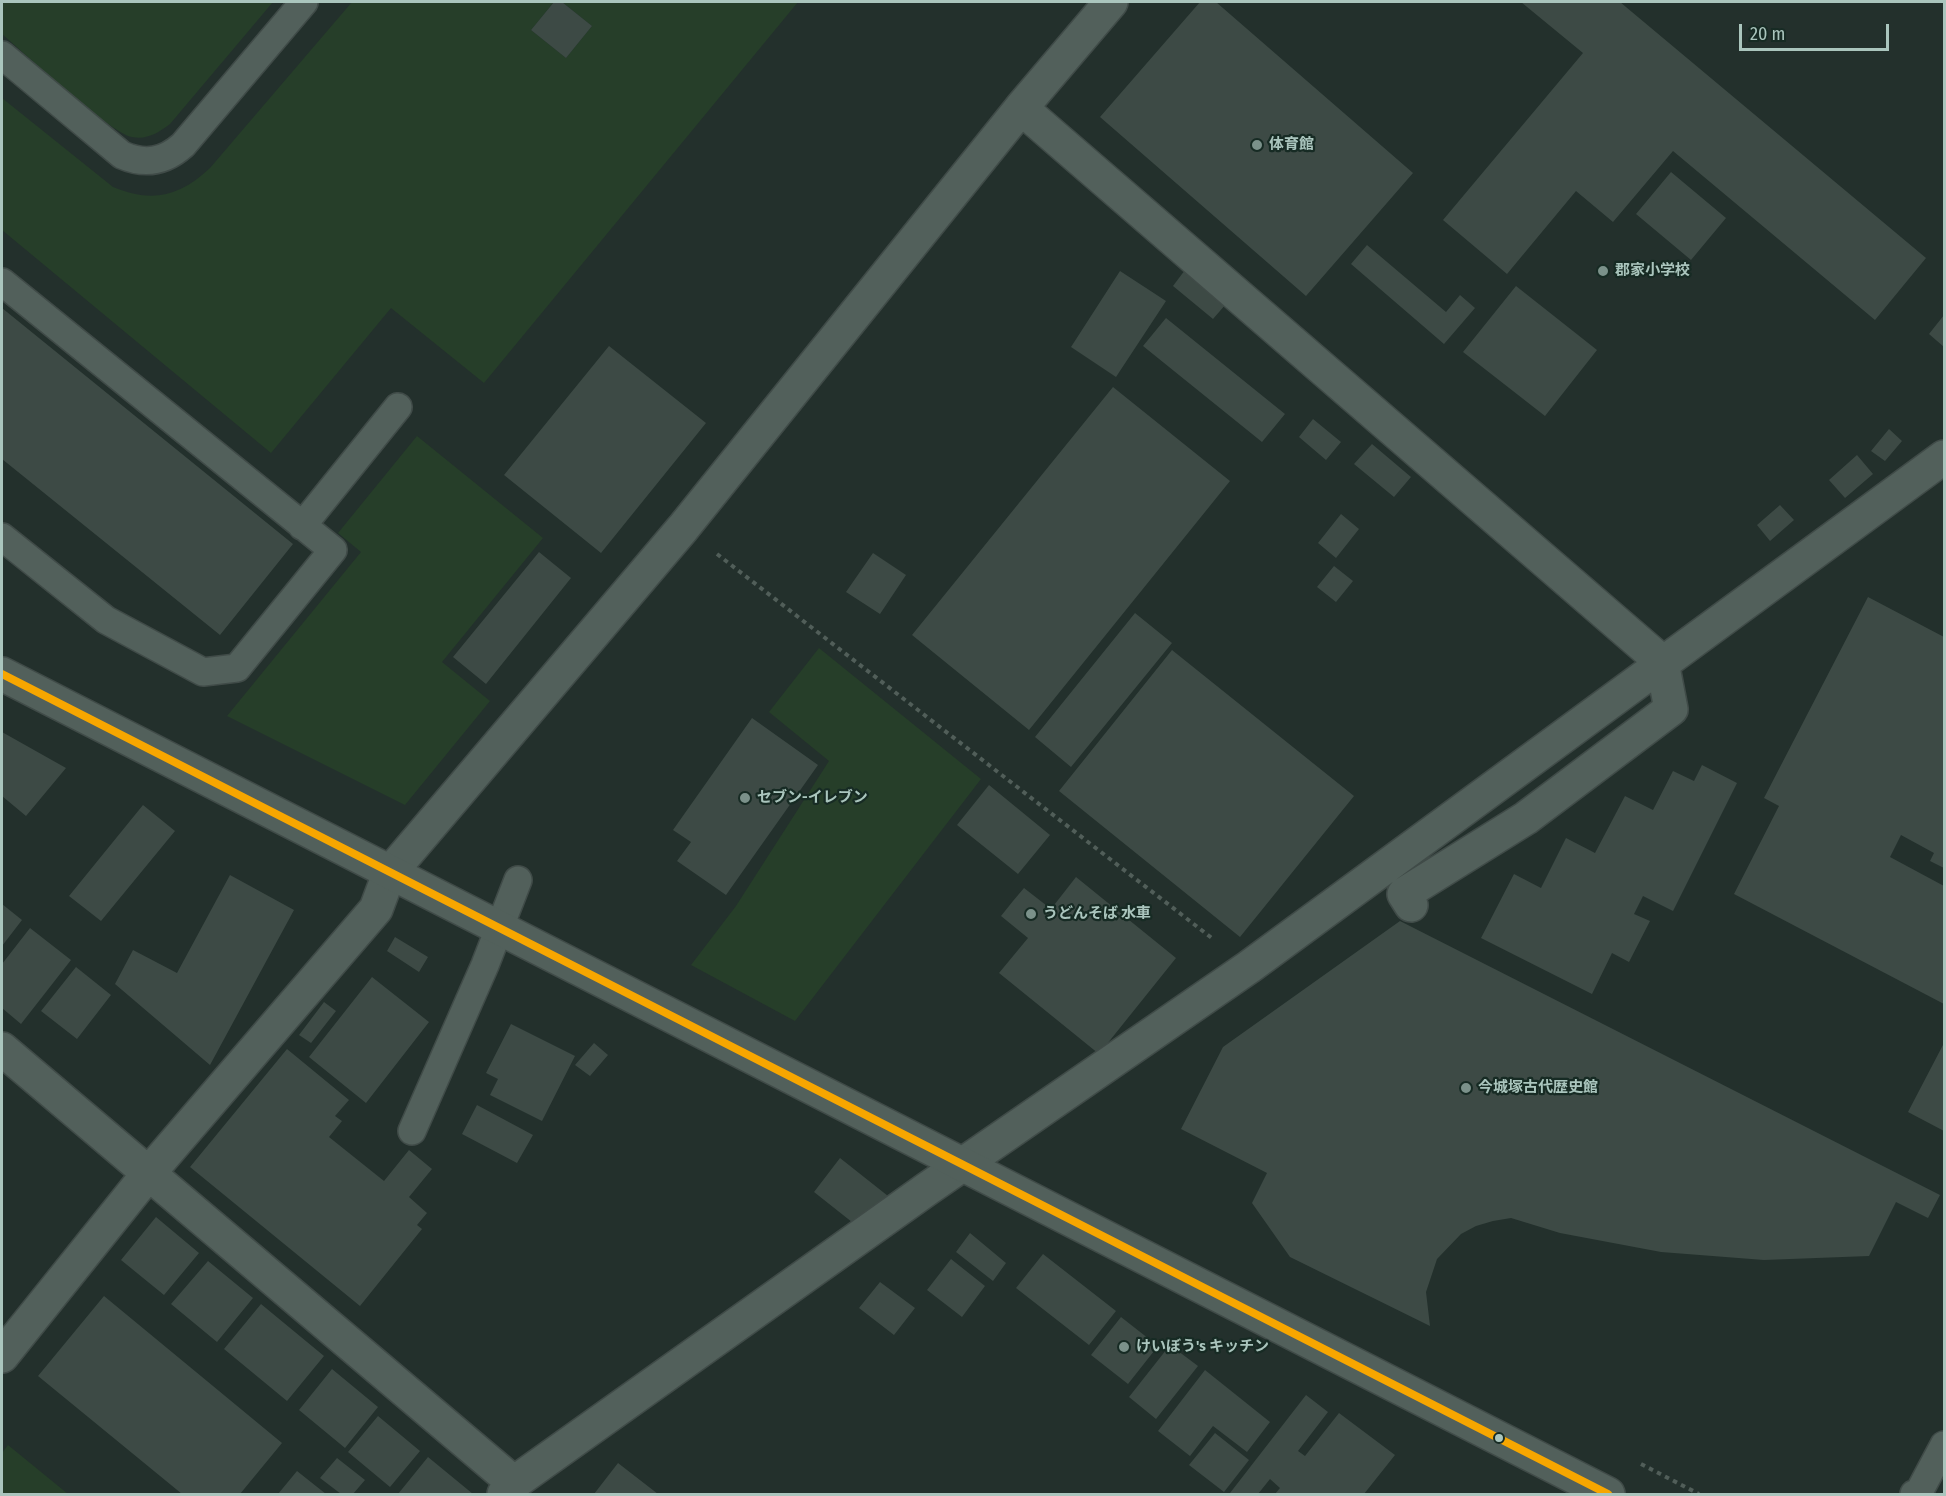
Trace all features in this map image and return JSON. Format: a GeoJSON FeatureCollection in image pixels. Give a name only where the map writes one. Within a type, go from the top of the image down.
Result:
{"type":"FeatureCollection","features":[{"type":"Feature","properties":{"kind":"street"},"geometry":{"type":"LineString","coordinates":[[2,1356],[148,1174],[376,909],[389,874],[683,528],[1021,108],[1111,2]]}},
{"type":"Feature","properties":{"kind":"street"},"geometry":{"type":"LineString","coordinates":[[1021,108],[1662,662],[1671,709],[1526,818],[1404,894],[1411,905]]}},
{"type":"Feature","properties":{"kind":"street"},"geometry":{"type":"LineString","coordinates":[[2,1049],[509,1489],[963,1164],[1249,967],[1944,457]]}},
{"type":"Feature","properties":{"kind":"street"},"geometry":{"type":"LineString","coordinates":[[2,674],[389,874],[1608,1494]]}},
{"type":"Feature","properties":{"kind":"lane"},"geometry":{"type":"LineString","coordinates":[[2,56],[122,155],[134,160],[161,160],[173,154],[183,145],[304,2]]}},
{"type":"Feature","properties":{"kind":"lane"},"geometry":{"type":"LineString","coordinates":[[2,282],[333,550],[237,668],[203,672],[106,620],[2,537]]}},
{"type":"Feature","properties":{"kind":"lane"},"geometry":{"type":"LineString","coordinates":[[302,526],[398,407]]}},
{"type":"Feature","properties":{"kind":"lane"},"geometry":{"type":"LineString","coordinates":[[412,1131],[499,930],[518,880]]}},
{"type":"Feature","properties":{"kind":"lane"},"geometry":{"type":"LineString","coordinates":[[1914,1494],[1919,1492],[1944,1445]]}},
{"type":"Feature","properties":{"kind":"path"},"geometry":{"type":"LineString","coordinates":[[683,528],[1249,967]]}},
{"type":"Feature","properties":{"kind":"green space"},"geometry":{"type":"Polygon","coordinates":[[[2,2],[273,2],[170,124],[152,135],[137,138],[121,132],[106,122],[2,34],[2,2]]]}},
{"type":"Feature","properties":{"kind":"green space"},"geometry":{"type":"Polygon","coordinates":[[[352,2],[554,2],[531,30],[566,58],[592,26],[562,2],[798,2],[484,383],[391,308],[271,453],[2,230],[2,98],[113,187],[140,195],[153,196],[176,191],[199,178],[210,168],[352,2]]]}},
{"type":"Feature","properties":{"kind":"green space"},"geometry":{"type":"Polygon","coordinates":[[[417,436],[543,538],[442,662],[490,701],[405,805],[227,716],[361,552],[338,533],[417,436]]]}},
{"type":"Feature","properties":{"kind":"green space"},"geometry":{"type":"Polygon","coordinates":[[[819,648],[981,779],[795,1021],[691,965],[736,906],[829,761],[769,712],[819,648]]]}},
{"type":"Feature","properties":{"kind":"green space"},"geometry":{"type":"Polygon","coordinates":[[[8,1445],[68,1494],[2,1494],[2,1453],[8,1445]]]}},
{"type":"Feature","properties":{"kind":"building"},"geometry":{"type":"Polygon","coordinates":[[[554,2],[562,2],[592,26],[566,58],[531,30],[554,2]]]}},
{"type":"Feature","properties":{"kind":"building","name":"体育館"},"geometry":{"type":"Polygon","coordinates":[[[1200,2],[1216,2],[1413,173],[1306,296],[1100,117],[1200,2]]]}},
{"type":"Feature","properties":{"kind":"building"},"geometry":{"type":"Polygon","coordinates":[[[1521,2],[1620,2],[1926,258],[1875,320],[1673,151],[1613,222],[1576,191],[1507,274],[1443,220],[1583,53],[1521,2]]]}},
{"type":"Feature","properties":{"kind":"building"},"geometry":{"type":"Polygon","coordinates":[[[1671,172],[1726,218],[1691,260],[1636,214],[1671,172]]]}},
{"type":"Feature","properties":{"kind":"building"},"geometry":{"type":"Polygon","coordinates":[[[1367,245],[1446,312],[1460,295],[1475,308],[1444,344],[1351,264],[1367,245]]]}},
{"type":"Feature","properties":{"kind":"building"},"geometry":{"type":"Polygon","coordinates":[[[1185,270],[1226,304],[1213,319],[1173,286],[1185,270]]]}},
{"type":"Feature","properties":{"kind":"building"},"geometry":{"type":"Polygon","coordinates":[[[1120,271],[1166,301],[1116,377],[1071,347],[1120,271]]]}},
{"type":"Feature","properties":{"kind":"building"},"geometry":{"type":"Polygon","coordinates":[[[1516,286],[1597,350],[1545,416],[1463,352],[1516,286]]]}},
{"type":"Feature","properties":{"kind":"building"},"geometry":{"type":"Polygon","coordinates":[[[2,308],[293,544],[220,635],[2,459],[2,308]]]}},
{"type":"Feature","properties":{"kind":"building"},"geometry":{"type":"Polygon","coordinates":[[[1944,315],[1944,347],[1929,334],[1944,315]]]}},
{"type":"Feature","properties":{"kind":"building"},"geometry":{"type":"Polygon","coordinates":[[[1166,318],[1285,414],[1262,442],[1143,346],[1166,318]]]}},
{"type":"Feature","properties":{"kind":"building"},"geometry":{"type":"Polygon","coordinates":[[[609,346],[706,423],[601,553],[504,475],[609,346]]]}},
{"type":"Feature","properties":{"kind":"building"},"geometry":{"type":"Polygon","coordinates":[[[1113,387],[1230,481],[1029,730],[912,635],[1113,387]]]}},
{"type":"Feature","properties":{"kind":"building"},"geometry":{"type":"Polygon","coordinates":[[[1313,419],[1341,442],[1326,460],[1299,437],[1313,419]]]}},
{"type":"Feature","properties":{"kind":"building"},"geometry":{"type":"Polygon","coordinates":[[[1889,429],[1902,441],[1885,461],[1871,451],[1889,429]]]}},
{"type":"Feature","properties":{"kind":"building"},"geometry":{"type":"Polygon","coordinates":[[[1372,444],[1411,477],[1394,497],[1354,464],[1372,444]]]}},
{"type":"Feature","properties":{"kind":"building"},"geometry":{"type":"Polygon","coordinates":[[[1857,455],[1873,474],[1845,498],[1829,480],[1857,455]]]}},
{"type":"Feature","properties":{"kind":"building"},"geometry":{"type":"Polygon","coordinates":[[[1780,505],[1794,520],[1770,541],[1757,525],[1780,505]]]}},
{"type":"Feature","properties":{"kind":"building"},"geometry":{"type":"Polygon","coordinates":[[[1341,514],[1359,529],[1336,558],[1318,543],[1341,514]]]}},
{"type":"Feature","properties":{"kind":"building"},"geometry":{"type":"Polygon","coordinates":[[[539,552],[571,578],[486,684],[453,657],[539,552]]]}},
{"type":"Feature","properties":{"kind":"building"},"geometry":{"type":"Polygon","coordinates":[[[873,553],[906,575],[880,614],[846,592],[873,553]]]}},
{"type":"Feature","properties":{"kind":"building"},"geometry":{"type":"Polygon","coordinates":[[[1334,566],[1353,581],[1336,602],[1317,587],[1334,566]]]}},
{"type":"Feature","properties":{"kind":"building"},"geometry":{"type":"Polygon","coordinates":[[[1868,597],[1944,637],[1944,868],[1930,861],[1934,853],[1901,835],[1890,857],[1944,886],[1944,1004],[1734,894],[1779,806],[1764,798],[1868,597]]]}},
{"type":"Feature","properties":{"kind":"building"},"geometry":{"type":"Polygon","coordinates":[[[1135,613],[1172,643],[1071,767],[1035,737],[1135,613]]]}},
{"type":"Feature","properties":{"kind":"building"},"geometry":{"type":"Polygon","coordinates":[[[1172,650],[1354,796],[1240,937],[1059,791],[1172,650]]]}},
{"type":"Feature","properties":{"kind":"building","name":"セブン-イレブン"},"geometry":{"type":"Polygon","coordinates":[[[752,718],[818,765],[726,895],[677,861],[691,842],[673,830],[752,718]]]}},
{"type":"Feature","properties":{"kind":"building"},"geometry":{"type":"Polygon","coordinates":[[[2,732],[66,768],[26,816],[2,796],[2,732]]]}},
{"type":"Feature","properties":{"kind":"building"},"geometry":{"type":"Polygon","coordinates":[[[1702,765],[1737,783],[1673,911],[1643,896],[1634,914],[1650,921],[1629,962],[1612,953],[1592,994],[1481,938],[1514,874],[1541,888],[1566,838],[1595,853],[1625,796],[1653,810],[1673,771],[1694,781],[1702,765]]]}},
{"type":"Feature","properties":{"kind":"building"},"geometry":{"type":"Polygon","coordinates":[[[989,785],[1050,835],[1018,874],[957,825],[989,785]]]}},
{"type":"Feature","properties":{"kind":"building"},"geometry":{"type":"Polygon","coordinates":[[[143,805],[175,831],[101,921],[69,896],[143,805]]]}},
{"type":"Feature","properties":{"kind":"building"},"geometry":{"type":"Polygon","coordinates":[[[230,875],[294,910],[210,1065],[115,984],[133,950],[177,973],[230,875]]]}},
{"type":"Feature","properties":{"kind":"building"},"geometry":{"type":"Polygon","coordinates":[[[1076,877],[1176,958],[1099,1054],[999,973],[1028,938],[1001,916],[1013,901],[1024,888],[1051,909],[1076,877]]]}},
{"type":"Feature","properties":{"kind":"building"},"geometry":{"type":"Polygon","coordinates":[[[2,904],[22,920],[2,946],[2,904]]]}},
{"type":"Feature","properties":{"kind":"building","name":"今城塚古代歴史館"},"geometry":{"type":"Polygon","coordinates":[[[1400,921],[1940,1195],[1928,1218],[1896,1202],[1869,1256],[1764,1260],[1661,1252],[1560,1233],[1511,1218],[1493,1221],[1461,1234],[1437,1259],[1426,1292],[1430,1326],[1290,1257],[1252,1203],[1267,1173],[1181,1129],[1223,1047],[1400,921]]]}},
{"type":"Feature","properties":{"kind":"building"},"geometry":{"type":"Polygon","coordinates":[[[30,928],[71,960],[21,1024],[2,1008],[2,964],[30,928]]]}},
{"type":"Feature","properties":{"kind":"building"},"geometry":{"type":"Polygon","coordinates":[[[395,937],[428,957],[419,972],[387,951],[395,937]]]}},
{"type":"Feature","properties":{"kind":"building"},"geometry":{"type":"Polygon","coordinates":[[[76,967],[111,995],[77,1039],[41,1011],[76,967]]]}},
{"type":"Feature","properties":{"kind":"building"},"geometry":{"type":"Polygon","coordinates":[[[372,977],[429,1022],[366,1103],[309,1057],[372,977]]]}},
{"type":"Feature","properties":{"kind":"building"},"geometry":{"type":"Polygon","coordinates":[[[324,1002],[336,1011],[311,1043],[299,1035],[324,1002]]]}},
{"type":"Feature","properties":{"kind":"building"},"geometry":{"type":"Polygon","coordinates":[[[511,1024],[575,1056],[542,1121],[490,1095],[498,1079],[486,1073],[511,1024]]]}},
{"type":"Feature","properties":{"kind":"building"},"geometry":{"type":"Polygon","coordinates":[[[594,1043],[608,1055],[590,1076],[575,1065],[594,1043]]]}},
{"type":"Feature","properties":{"kind":"building"},"geometry":{"type":"Polygon","coordinates":[[[1944,1043],[1944,1131],[1908,1112],[1944,1043]]]}},
{"type":"Feature","properties":{"kind":"building"},"geometry":{"type":"Polygon","coordinates":[[[287,1049],[349,1100],[335,1116],[342,1121],[329,1137],[384,1181],[409,1150],[432,1169],[409,1197],[427,1213],[417,1225],[422,1229],[360,1306],[190,1167],[287,1049]]]}},
{"type":"Feature","properties":{"kind":"building"},"geometry":{"type":"Polygon","coordinates":[[[477,1105],[533,1135],[517,1163],[462,1134],[477,1105]]]}},
{"type":"Feature","properties":{"kind":"building"},"geometry":{"type":"Polygon","coordinates":[[[840,1158],[888,1196],[862,1230],[814,1192],[840,1158]]]}},
{"type":"Feature","properties":{"kind":"building"},"geometry":{"type":"Polygon","coordinates":[[[156,1217],[199,1253],[164,1295],[121,1260],[156,1217]]]}},
{"type":"Feature","properties":{"kind":"building"},"geometry":{"type":"Polygon","coordinates":[[[970,1233],[1006,1263],[993,1281],[956,1252],[970,1233]]]}},
{"type":"Feature","properties":{"kind":"building"},"geometry":{"type":"Polygon","coordinates":[[[1043,1254],[1116,1311],[1089,1345],[1016,1288],[1043,1254]]]}},
{"type":"Feature","properties":{"kind":"building"},"geometry":{"type":"Polygon","coordinates":[[[951,1259],[985,1286],[962,1317],[927,1290],[951,1259]]]}},
{"type":"Feature","properties":{"kind":"building"},"geometry":{"type":"Polygon","coordinates":[[[208,1261],[253,1298],[217,1342],[171,1304],[208,1261]]]}},
{"type":"Feature","properties":{"kind":"building"},"geometry":{"type":"Polygon","coordinates":[[[880,1282],[915,1308],[894,1335],[859,1308],[880,1282]]]}},
{"type":"Feature","properties":{"kind":"building"},"geometry":{"type":"Polygon","coordinates":[[[104,1296],[282,1443],[240,1494],[182,1494],[38,1376],[104,1296]]]}},
{"type":"Feature","properties":{"kind":"building"},"geometry":{"type":"Polygon","coordinates":[[[261,1304],[324,1356],[287,1401],[224,1349],[261,1304]]]}},
{"type":"Feature","properties":{"kind":"building"},"geometry":{"type":"Polygon","coordinates":[[[1121,1317],[1158,1346],[1128,1384],[1091,1355],[1121,1317]]]}},
{"type":"Feature","properties":{"kind":"building"},"geometry":{"type":"Polygon","coordinates":[[[1170,1345],[1198,1366],[1156,1419],[1129,1397],[1170,1345]]]}},
{"type":"Feature","properties":{"kind":"building"},"geometry":{"type":"Polygon","coordinates":[[[332,1369],[378,1407],[345,1448],[299,1410],[332,1369]]]}},
{"type":"Feature","properties":{"kind":"building"},"geometry":{"type":"Polygon","coordinates":[[[1205,1370],[1270,1422],[1247,1452],[1213,1426],[1190,1456],[1158,1431],[1205,1370]]]}},
{"type":"Feature","properties":{"kind":"building"},"geometry":{"type":"Polygon","coordinates":[[[1306,1395],[1328,1412],[1298,1451],[1305,1456],[1339,1413],[1395,1455],[1364,1494],[1275,1494],[1280,1488],[1270,1479],[1258,1494],[1230,1493],[1306,1395]]]}},
{"type":"Feature","properties":{"kind":"building"},"geometry":{"type":"Polygon","coordinates":[[[378,1416],[420,1451],[390,1487],[348,1452],[378,1416]]]}},
{"type":"Feature","properties":{"kind":"building"},"geometry":{"type":"Polygon","coordinates":[[[1215,1433],[1249,1460],[1224,1492],[1189,1465],[1215,1433]]]}},
{"type":"Feature","properties":{"kind":"building"},"geometry":{"type":"Polygon","coordinates":[[[428,1457],[473,1494],[398,1494],[428,1457]]]}},
{"type":"Feature","properties":{"kind":"building"},"geometry":{"type":"Polygon","coordinates":[[[337,1458],[365,1480],[353,1494],[341,1494],[320,1478],[337,1458]]]}},
{"type":"Feature","properties":{"kind":"building"},"geometry":{"type":"Polygon","coordinates":[[[618,1463],[658,1494],[594,1494],[618,1463]]]}},
{"type":"Feature","properties":{"kind":"building"},"geometry":{"type":"Polygon","coordinates":[[[297,1471],[326,1494],[278,1494],[297,1471]]]}},
{"type":"Feature","properties":{"kind":"transit line"},"geometry":{"type":"LineString","coordinates":[[2,674],[1608,1494]]}},
{"type":"Feature","properties":{"kind":"place","name":"体育館"},"geometry":{"type":"Point","coordinates":[1257,145]}},
{"type":"Feature","properties":{"kind":"place","name":"郡家小学校"},"geometry":{"type":"Point","coordinates":[1603,271]}},
{"type":"Feature","properties":{"kind":"place","name":"セブン-イレブン"},"geometry":{"type":"Point","coordinates":[745,798]}},
{"type":"Feature","properties":{"kind":"place","name":"うどんそば 水車"},"geometry":{"type":"Point","coordinates":[1031,914]}},
{"type":"Feature","properties":{"kind":"place","name":"今城塚古代歴史館"},"geometry":{"type":"Point","coordinates":[1466,1088]}},
{"type":"Feature","properties":{"kind":"place","name":"けいぼう's キッチン"},"geometry":{"type":"Point","coordinates":[1124,1347]}}]}
